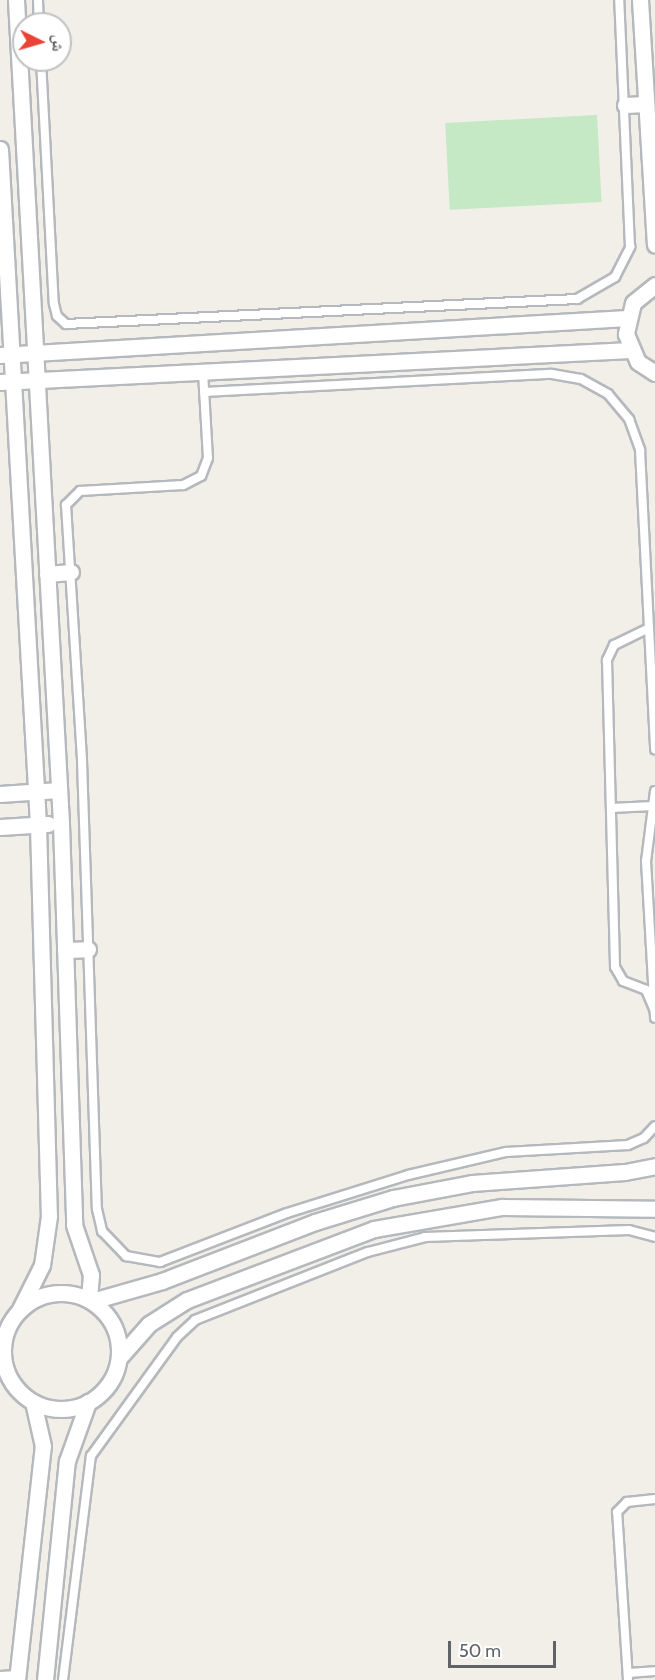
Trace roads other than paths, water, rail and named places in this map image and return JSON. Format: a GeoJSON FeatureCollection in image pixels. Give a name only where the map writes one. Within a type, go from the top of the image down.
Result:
{"type":"FeatureCollection","features":[{"type":"Feature","properties":{"kind":"street"},"geometry":{"type":"LineString","coordinates":[[16,0],[61,824],[74,1225],[91,1275],[90,1300],[114,1325],[119,1358]]}},
{"type":"Feature","properties":{"kind":"street"},"geometry":{"type":"LineString","coordinates":[[640,0],[655,245]]}},
{"type":"Feature","properties":{"kind":"street"},"geometry":{"type":"LineString","coordinates":[[625,105],[646,104]]}},
{"type":"Feature","properties":{"kind":"street"},"geometry":{"type":"LineString","coordinates":[[0,149],[7,382],[38,825],[50,1216],[42,1265],[10,1319],[3,1350],[5,1377],[33,1402],[65,1409],[88,1402],[109,1384],[119,1358],[149,1324],[187,1300],[374,1229],[502,1207],[655,1209]]}},
{"type":"Feature","properties":{"kind":"street"},"geometry":{"type":"LineString","coordinates":[[1,173],[26,172]]}},
{"type":"Feature","properties":{"kind":"street"},"geometry":{"type":"LineString","coordinates":[[2,210],[27,208]]}},
{"type":"Feature","properties":{"kind":"street"},"geometry":{"type":"LineString","coordinates":[[655,285],[633,303],[627,318],[630,350],[655,374]]}},
{"type":"Feature","properties":{"kind":"street"},"geometry":{"type":"LineString","coordinates":[[6,355],[627,318]]}},
{"type":"Feature","properties":{"kind":"street"},"geometry":{"type":"LineString","coordinates":[[7,382],[630,350]]}},
{"type":"Feature","properties":{"kind":"street"},"geometry":{"type":"LineString","coordinates":[[47,574],[71,572]]}},
{"type":"Feature","properties":{"kind":"street"},"geometry":{"type":"LineString","coordinates":[[0,794],[59,790]]}},
{"type":"Feature","properties":{"kind":"street"},"geometry":{"type":"LineString","coordinates":[[0,827],[61,824]]}},
{"type":"Feature","properties":{"kind":"street"},"geometry":{"type":"LineString","coordinates":[[65,950],[88,949]]}},
{"type":"Feature","properties":{"kind":"street"},"geometry":{"type":"LineString","coordinates":[[10,1319],[53,1293],[90,1300],[177,1276],[315,1222],[393,1198],[481,1182],[625,1172],[655,1166]]}},
{"type":"Feature","properties":{"kind":"street"},"geometry":{"type":"LineString","coordinates":[[0,1679],[17,1679],[43,1446],[33,1402]]}},
{"type":"Feature","properties":{"kind":"street"},"geometry":{"type":"LineString","coordinates":[[45,1680],[68,1461],[88,1402]]}},
{"type":"Feature","properties":{"kind":"lane"},"geometry":{"type":"LineString","coordinates":[[42,72],[54,304],[61,320],[72,325],[588,296],[615,277],[630,247],[619,0]]}},
{"type":"Feature","properties":{"kind":"lane"},"geometry":{"type":"LineString","coordinates":[[203,372],[208,458],[201,476],[183,485],[75,493],[66,506],[88,949],[98,1220],[116,1249],[137,1260],[171,1259],[327,1199],[449,1164],[521,1150],[628,1145],[644,1138],[655,1126]]}},
{"type":"Feature","properties":{"kind":"lane"},"geometry":{"type":"LineString","coordinates":[[204,392],[537,374],[595,384],[624,412],[640,450],[655,750]]}},
{"type":"Feature","properties":{"kind":"lane"},"geometry":{"type":"LineString","coordinates":[[649,628],[619,642],[608,654],[616,973],[646,990],[655,1011]]}},
{"type":"Feature","properties":{"kind":"lane"},"geometry":{"type":"LineString","coordinates":[[655,791],[646,861],[655,1018]]}},
{"type":"Feature","properties":{"kind":"lane"},"geometry":{"type":"LineString","coordinates":[[611,808],[653,806]]}},
{"type":"Feature","properties":{"kind":"lane"},"geometry":{"type":"LineString","coordinates":[[63,1680],[91,1456],[177,1337],[195,1320],[368,1252],[424,1237],[629,1230],[655,1237]]}},
{"type":"Feature","properties":{"kind":"lane"},"geometry":{"type":"LineString","coordinates":[[655,1500],[627,1502],[617,1512],[628,1677],[655,1671]]}}]}
